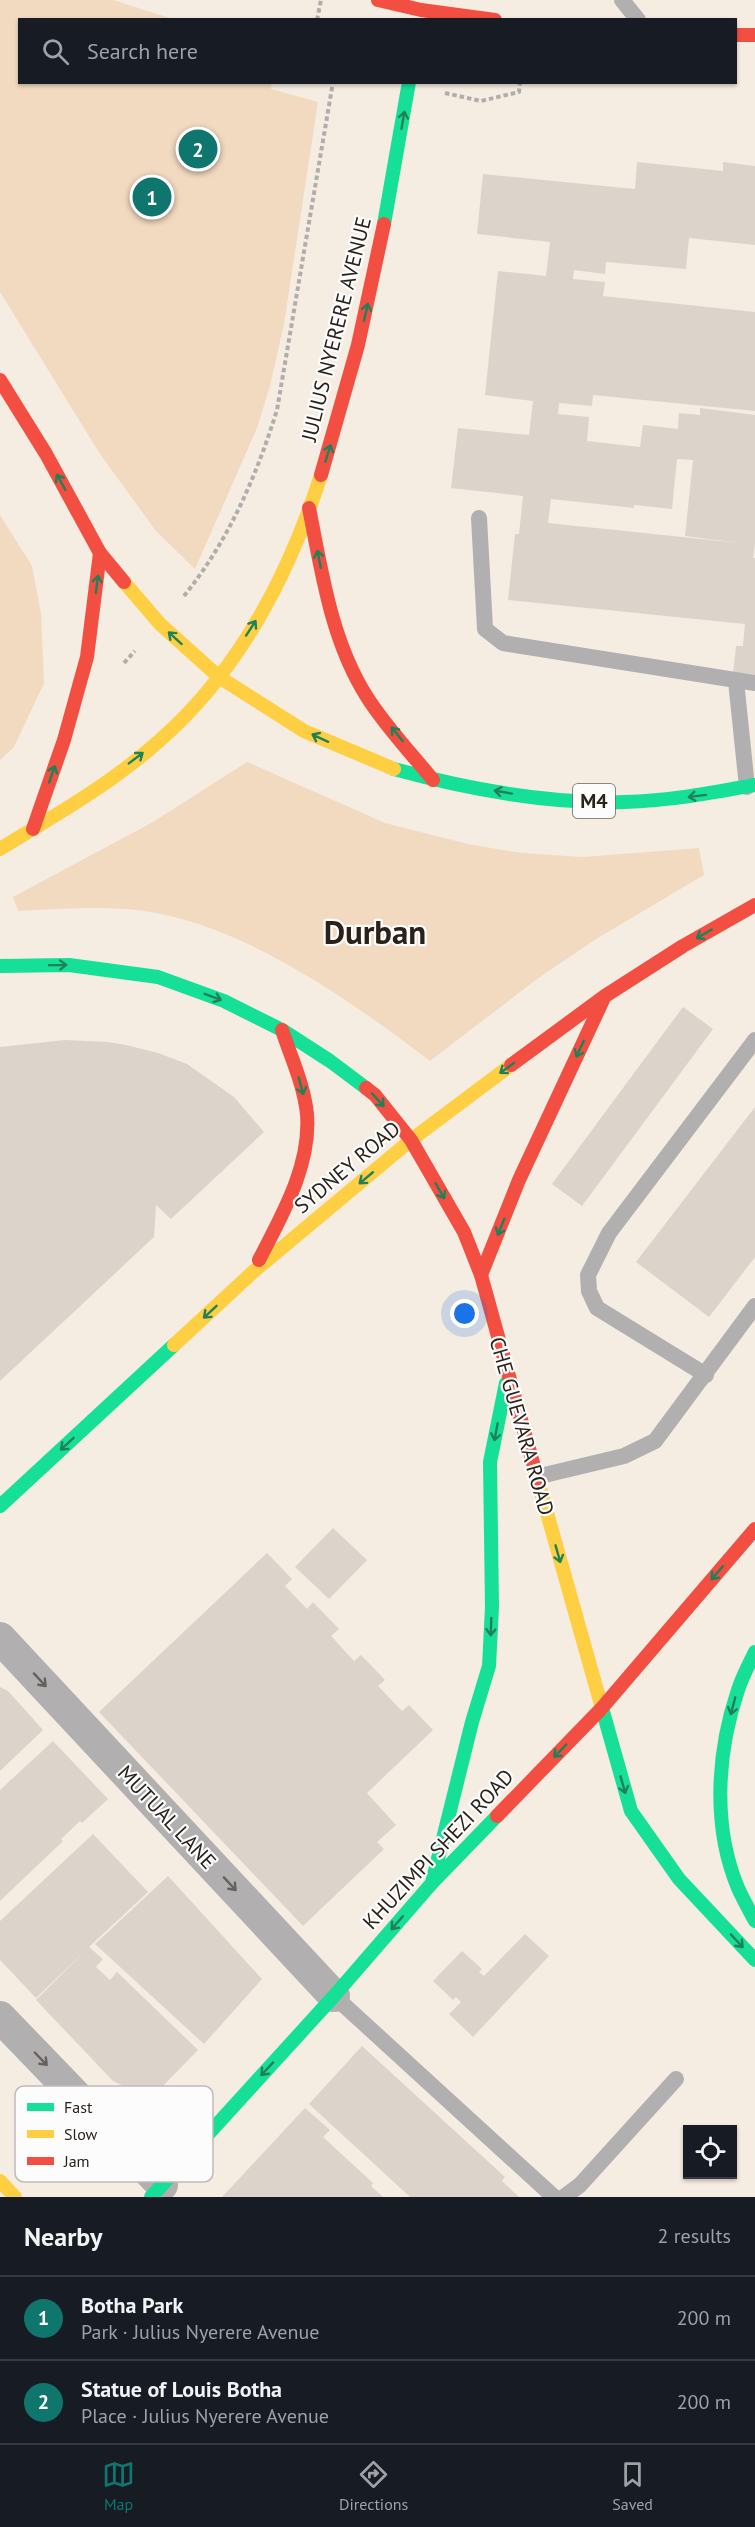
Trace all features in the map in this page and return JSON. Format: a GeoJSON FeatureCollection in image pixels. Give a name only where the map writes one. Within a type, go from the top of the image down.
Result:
{"type":"FeatureCollection","features":[{"type":"Feature","properties":{"kind":"main road"},"geometry":{"type":"LineString","coordinates":[[378,0],[421,10],[480,18]]}},
{"type":"Feature","properties":{"kind":"main road"},"geometry":{"type":"LineString","coordinates":[[737,35],[755,35]]}},
{"type":"Feature","properties":{"kind":"main road","name":"JULIUS NYERERE AVENUE"},"geometry":{"type":"LineString","coordinates":[[0,849],[79,800],[153,746],[178,723],[219,677],[257,620],[279,580],[309,508],[326,458],[361,337],[376,273],[409,84]]}},
{"type":"Feature","properties":{"kind":"main road"},"geometry":{"type":"LineString","coordinates":[[0,380],[46,454],[100,553],[160,624],[219,677]]}},
{"type":"Feature","properties":{"kind":"main road"},"geometry":{"type":"LineString","coordinates":[[309,508],[327,598],[341,646],[367,697],[433,780]]}},
{"type":"Feature","properties":{"kind":"main road"},"geometry":{"type":"LineString","coordinates":[[33,829],[64,740],[87,657],[100,553]]}},
{"type":"Feature","properties":{"kind":"main road","name":"M4"},"geometry":{"type":"LineString","coordinates":[[219,677],[304,731],[382,766],[433,780],[541,798],[623,802],[698,796],[751,786]]}},
{"type":"Feature","properties":{"kind":"main road","name":"SYDNEY ROAD"},"geometry":{"type":"LineString","coordinates":[[0,1506],[253,1272],[411,1140],[605,996],[683,946],[755,905]]}},
{"type":"Feature","properties":{"kind":"main road","name":"CHE GUEVARA ROAD"},"geometry":{"type":"LineString","coordinates":[[0,966],[69,965],[159,977],[224,1001],[282,1030],[330,1061],[375,1095],[411,1140],[464,1232],[481,1275],[507,1375],[631,1811],[679,1879],[755,1960]]}},
{"type":"Feature","properties":{"kind":"main road"},"geometry":{"type":"LineString","coordinates":[[481,1275],[524,1170],[605,996]]}},
{"type":"Feature","properties":{"kind":"main road"},"geometry":{"type":"LineString","coordinates":[[253,1272],[291,1195],[300,1169],[304,1144],[307,1116],[302,1088],[282,1030]]}},
{"type":"Feature","properties":{"kind":"main road"},"geometry":{"type":"LineString","coordinates":[[432,1883],[472,1722],[489,1666],[492,1607],[490,1462],[507,1375]]}},
{"type":"Feature","properties":{"kind":"main road","name":"KHUZIMPI SHEZI ROAD"},"geometry":{"type":"LineString","coordinates":[[213,2129],[334,1996],[432,1883],[601,1709],[755,1529]]}},
{"type":"Feature","properties":{"kind":"main road"},"geometry":{"type":"LineString","coordinates":[[755,1652],[738,1688],[723,1745],[721,1816],[726,1850],[738,1888],[755,1921]]}},
{"type":"Feature","properties":{"kind":"main road"},"geometry":{"type":"LineString","coordinates":[[0,2181],[15,2197]]}},
{"type":"Feature","properties":{"kind":"street","name":"MUTUAL LANE"},"geometry":{"type":"LineString","coordinates":[[0,1638],[334,1996]]}},
{"type":"Feature","properties":{"kind":"street"},"geometry":{"type":"LineString","coordinates":[[0,2017],[62,2086]]}},
{"type":"Feature","properties":{"kind":"lane"},"geometry":{"type":"LineString","coordinates":[[622,0],[636,18]]}},
{"type":"Feature","properties":{"kind":"lane"},"geometry":{"type":"LineString","coordinates":[[479,518],[483,619],[485,629],[490,635],[515,646],[755,683]]}},
{"type":"Feature","properties":{"kind":"lane"},"geometry":{"type":"LineString","coordinates":[[736,681],[751,786]]}},
{"type":"Feature","properties":{"kind":"lane"},"geometry":{"type":"LineString","coordinates":[[706,1375],[597,1308],[589,1291],[588,1275],[609,1233],[755,1040]]}},
{"type":"Feature","properties":{"kind":"lane"},"geometry":{"type":"LineString","coordinates":[[536,1478],[624,1456],[655,1440],[706,1375],[755,1306]]}},
{"type":"Feature","properties":{"kind":"lane"},"geometry":{"type":"LineString","coordinates":[[334,1996],[554,2197]]}},
{"type":"Feature","properties":{"kind":"lane"},"geometry":{"type":"LineString","coordinates":[[564,2197],[580,2185],[676,2079]]}},
{"type":"Feature","properties":{"kind":"path"},"geometry":{"type":"LineString","coordinates":[[317,18],[321,0]]}},
{"type":"Feature","properties":{"kind":"path"},"geometry":{"type":"LineString","coordinates":[[87,657],[121,665],[160,624],[199,576],[231,526],[261,462],[277,410],[333,84]]}},
{"type":"Feature","properties":{"kind":"path"},"geometry":{"type":"LineString","coordinates":[[409,84],[481,101],[519,92],[520,84]]}},
{"type":"Feature","properties":{"kind":"shaded area"},"geometry":{"type":"Polygon","coordinates":[[[0,0],[113,0],[170,18],[18,18],[18,84],[272,84],[271,89],[318,102],[284,324],[270,386],[257,428],[195,569],[156,531],[100,454],[0,292],[0,0]]]}},
{"type":"Feature","properties":{"kind":"shaded area"},"geometry":{"type":"Polygon","coordinates":[[[0,515],[32,566],[41,614],[44,683],[14,747],[0,760],[0,515]]]}},
{"type":"Feature","properties":{"kind":"shaded area"},"geometry":{"type":"Polygon","coordinates":[[[247,762],[385,823],[468,844],[521,853],[583,857],[699,848],[704,875],[596,939],[537,979],[430,1061],[329,989],[292,967],[214,930],[175,917],[136,910],[92,908],[18,911],[13,897],[153,822],[247,762]]]}},
{"type":"Feature","properties":{"kind":"building"},"geometry":{"type":"Polygon","coordinates":[[[637,162],[723,171],[723,162],[755,166],[755,245],[689,238],[686,269],[606,262],[605,274],[574,270],[573,279],[605,282],[603,296],[755,312],[755,411],[593,395],[592,406],[559,403],[558,414],[589,417],[587,441],[640,447],[643,425],[678,429],[679,413],[700,415],[700,408],[755,415],[755,544],[753,558],[755,558],[755,677],[733,674],[736,646],[743,646],[745,624],[508,600],[515,534],[519,534],[523,496],[451,488],[458,428],[529,435],[533,401],[485,395],[498,271],[546,276],[550,242],[477,234],[483,174],[635,189],[637,162]],[[677,459],[672,509],[634,505],[634,508],[551,499],[548,523],[740,543],[685,536],[693,460],[677,459]]]}},
{"type":"Feature","properties":{"kind":"building"},"geometry":{"type":"Polygon","coordinates":[[[683,1007],[713,1029],[582,1206],[552,1184],[683,1007]]]}},
{"type":"Feature","properties":{"kind":"building"},"geometry":{"type":"Polygon","coordinates":[[[65,1040],[126,1045],[158,1053],[187,1064],[234,1097],[264,1132],[171,1219],[156,1205],[154,1237],[0,1381],[0,1047],[65,1040]]]}},
{"type":"Feature","properties":{"kind":"building"},"geometry":{"type":"Polygon","coordinates":[[[755,1107],[755,1257],[709,1317],[636,1262],[755,1107]]]}},
{"type":"Feature","properties":{"kind":"building"},"geometry":{"type":"Polygon","coordinates":[[[333,1528],[367,1560],[329,1599],[295,1567],[333,1528]]]}},
{"type":"Feature","properties":{"kind":"building"},"geometry":{"type":"Polygon","coordinates":[[[267,1553],[292,1579],[285,1586],[307,1609],[313,1602],[339,1629],[331,1636],[354,1661],[361,1655],[385,1680],[378,1686],[402,1711],[409,1705],[433,1730],[367,1793],[396,1825],[377,1842],[384,1849],[303,1926],[99,1712],[267,1553]]]}},
{"type":"Feature","properties":{"kind":"building"},"geometry":{"type":"Polygon","coordinates":[[[0,1687],[8,1691],[43,1730],[0,1771],[0,1687]]]}},
{"type":"Feature","properties":{"kind":"building"},"geometry":{"type":"Polygon","coordinates":[[[53,1741],[108,1799],[82,1823],[80,1821],[61,1839],[63,1841],[0,1901],[0,1790],[53,1741]]]}},
{"type":"Feature","properties":{"kind":"building"},"geometry":{"type":"Polygon","coordinates":[[[93,1834],[148,1892],[89,1947],[103,1959],[96,1967],[110,1980],[117,1972],[198,2050],[163,2086],[123,2086],[113,2081],[36,2000],[87,1949],[36,1998],[0,1960],[0,1921],[93,1834]]]}},
{"type":"Feature","properties":{"kind":"building"},"geometry":{"type":"Polygon","coordinates":[[[168,1876],[262,1979],[204,2044],[95,1944],[168,1876]]]}},
{"type":"Feature","properties":{"kind":"building"},"geometry":{"type":"Polygon","coordinates":[[[525,1934],[549,1956],[473,2037],[449,2014],[461,2002],[456,1997],[453,2000],[433,1981],[462,1951],[482,1969],[479,1972],[484,1976],[525,1934]]]}},
{"type":"Feature","properties":{"kind":"building"},"geometry":{"type":"Polygon","coordinates":[[[362,2046],[505,2177],[502,2181],[519,2197],[410,2197],[309,2104],[362,2046]]]}},
{"type":"Feature","properties":{"kind":"building"},"geometry":{"type":"Polygon","coordinates":[[[305,2108],[330,2130],[323,2137],[373,2183],[371,2186],[383,2197],[222,2197],[305,2108]]]}},
{"type":"Feature","properties":{"kind":"traffic: fast"},"geometry":{"type":"LineString","coordinates":[[384,224],[409,84]]}},
{"type":"Feature","properties":{"kind":"traffic: fast"},"geometry":{"type":"LineString","coordinates":[[394,769],[508,794],[595,802],[657,800],[755,785]]}},
{"type":"Feature","properties":{"kind":"traffic: fast"},"geometry":{"type":"LineString","coordinates":[[0,966],[69,965],[158,977],[224,1001],[282,1030],[366,1088]]}},
{"type":"Feature","properties":{"kind":"traffic: fast"},"geometry":{"type":"LineString","coordinates":[[0,1506],[174,1345]]}},
{"type":"Feature","properties":{"kind":"traffic: fast"},"geometry":{"type":"LineString","coordinates":[[432,1883],[472,1722],[489,1666],[492,1607],[490,1462],[506,1383]]}},
{"type":"Feature","properties":{"kind":"traffic: fast"},"geometry":{"type":"LineString","coordinates":[[755,1652],[742,1680],[731,1714],[725,1738],[720,1789],[724,1840],[730,1864],[738,1888],[755,1921]]}},
{"type":"Feature","properties":{"kind":"traffic: fast"},"geometry":{"type":"LineString","coordinates":[[602,1708],[631,1811],[679,1879],[755,1960]]}},
{"type":"Feature","properties":{"kind":"traffic: fast"},"geometry":{"type":"LineString","coordinates":[[213,2129],[334,1996],[432,1883],[497,1816]]}},
{"type":"Feature","properties":{"kind":"traffic: fast"},"geometry":{"type":"LineString","coordinates":[[151,2197],[165,2182]]}},
{"type":"Feature","properties":{"kind":"traffic: slow"},"geometry":{"type":"LineString","coordinates":[[0,849],[82,799],[141,757],[187,714],[213,684],[237,653],[277,585],[321,475]]}},
{"type":"Feature","properties":{"kind":"traffic: slow"},"geometry":{"type":"LineString","coordinates":[[124,582],[160,624],[219,677],[304,731],[394,769]]}},
{"type":"Feature","properties":{"kind":"traffic: slow"},"geometry":{"type":"LineString","coordinates":[[174,1345],[253,1272],[411,1140],[511,1065]]}},
{"type":"Feature","properties":{"kind":"traffic: slow"},"geometry":{"type":"LineString","coordinates":[[538,1481],[602,1708]]}},
{"type":"Feature","properties":{"kind":"traffic: slow"},"geometry":{"type":"LineString","coordinates":[[0,2181],[15,2197]]}},
{"type":"Feature","properties":{"kind":"traffic: jam"},"geometry":{"type":"LineString","coordinates":[[378,0],[421,10],[480,18]]}},
{"type":"Feature","properties":{"kind":"traffic: jam"},"geometry":{"type":"LineString","coordinates":[[737,35],[755,35]]}},
{"type":"Feature","properties":{"kind":"traffic: jam"},"geometry":{"type":"LineString","coordinates":[[321,475],[358,345],[384,224]]}},
{"type":"Feature","properties":{"kind":"traffic: jam"},"geometry":{"type":"LineString","coordinates":[[0,380],[46,454],[100,553],[124,582]]}},
{"type":"Feature","properties":{"kind":"traffic: jam"},"geometry":{"type":"LineString","coordinates":[[309,508],[329,606],[355,675],[382,719],[433,780]]}},
{"type":"Feature","properties":{"kind":"traffic: jam"},"geometry":{"type":"LineString","coordinates":[[33,829],[64,740],[87,657],[100,553]]}},
{"type":"Feature","properties":{"kind":"traffic: jam"},"geometry":{"type":"LineString","coordinates":[[511,1065],[605,996],[683,946],[755,905]]}},
{"type":"Feature","properties":{"kind":"traffic: jam"},"geometry":{"type":"LineString","coordinates":[[481,1275],[519,1180],[603,1000]]}},
{"type":"Feature","properties":{"kind":"traffic: jam"},"geometry":{"type":"LineString","coordinates":[[259,1260],[293,1190],[300,1171],[307,1133],[307,1114],[303,1092],[282,1030]]}},
{"type":"Feature","properties":{"kind":"traffic: jam"},"geometry":{"type":"LineString","coordinates":[[366,1088],[375,1095],[411,1140],[464,1232],[481,1275],[538,1481]]}},
{"type":"Feature","properties":{"kind":"traffic: jam"},"geometry":{"type":"LineString","coordinates":[[497,1816],[601,1709],[755,1529]]}},
{"type":"Feature","properties":{"kind":"place","name":"Statue of Louis Botha"},"geometry":{"type":"Point","coordinates":[198,149]}},
{"type":"Feature","properties":{"kind":"place","name":"Botha Park"},"geometry":{"type":"Point","coordinates":[152,197]}},
{"type":"Feature","properties":{"kind":"district","name":"Durban"},"geometry":{"type":"Point","coordinates":[375,931]}}]}
